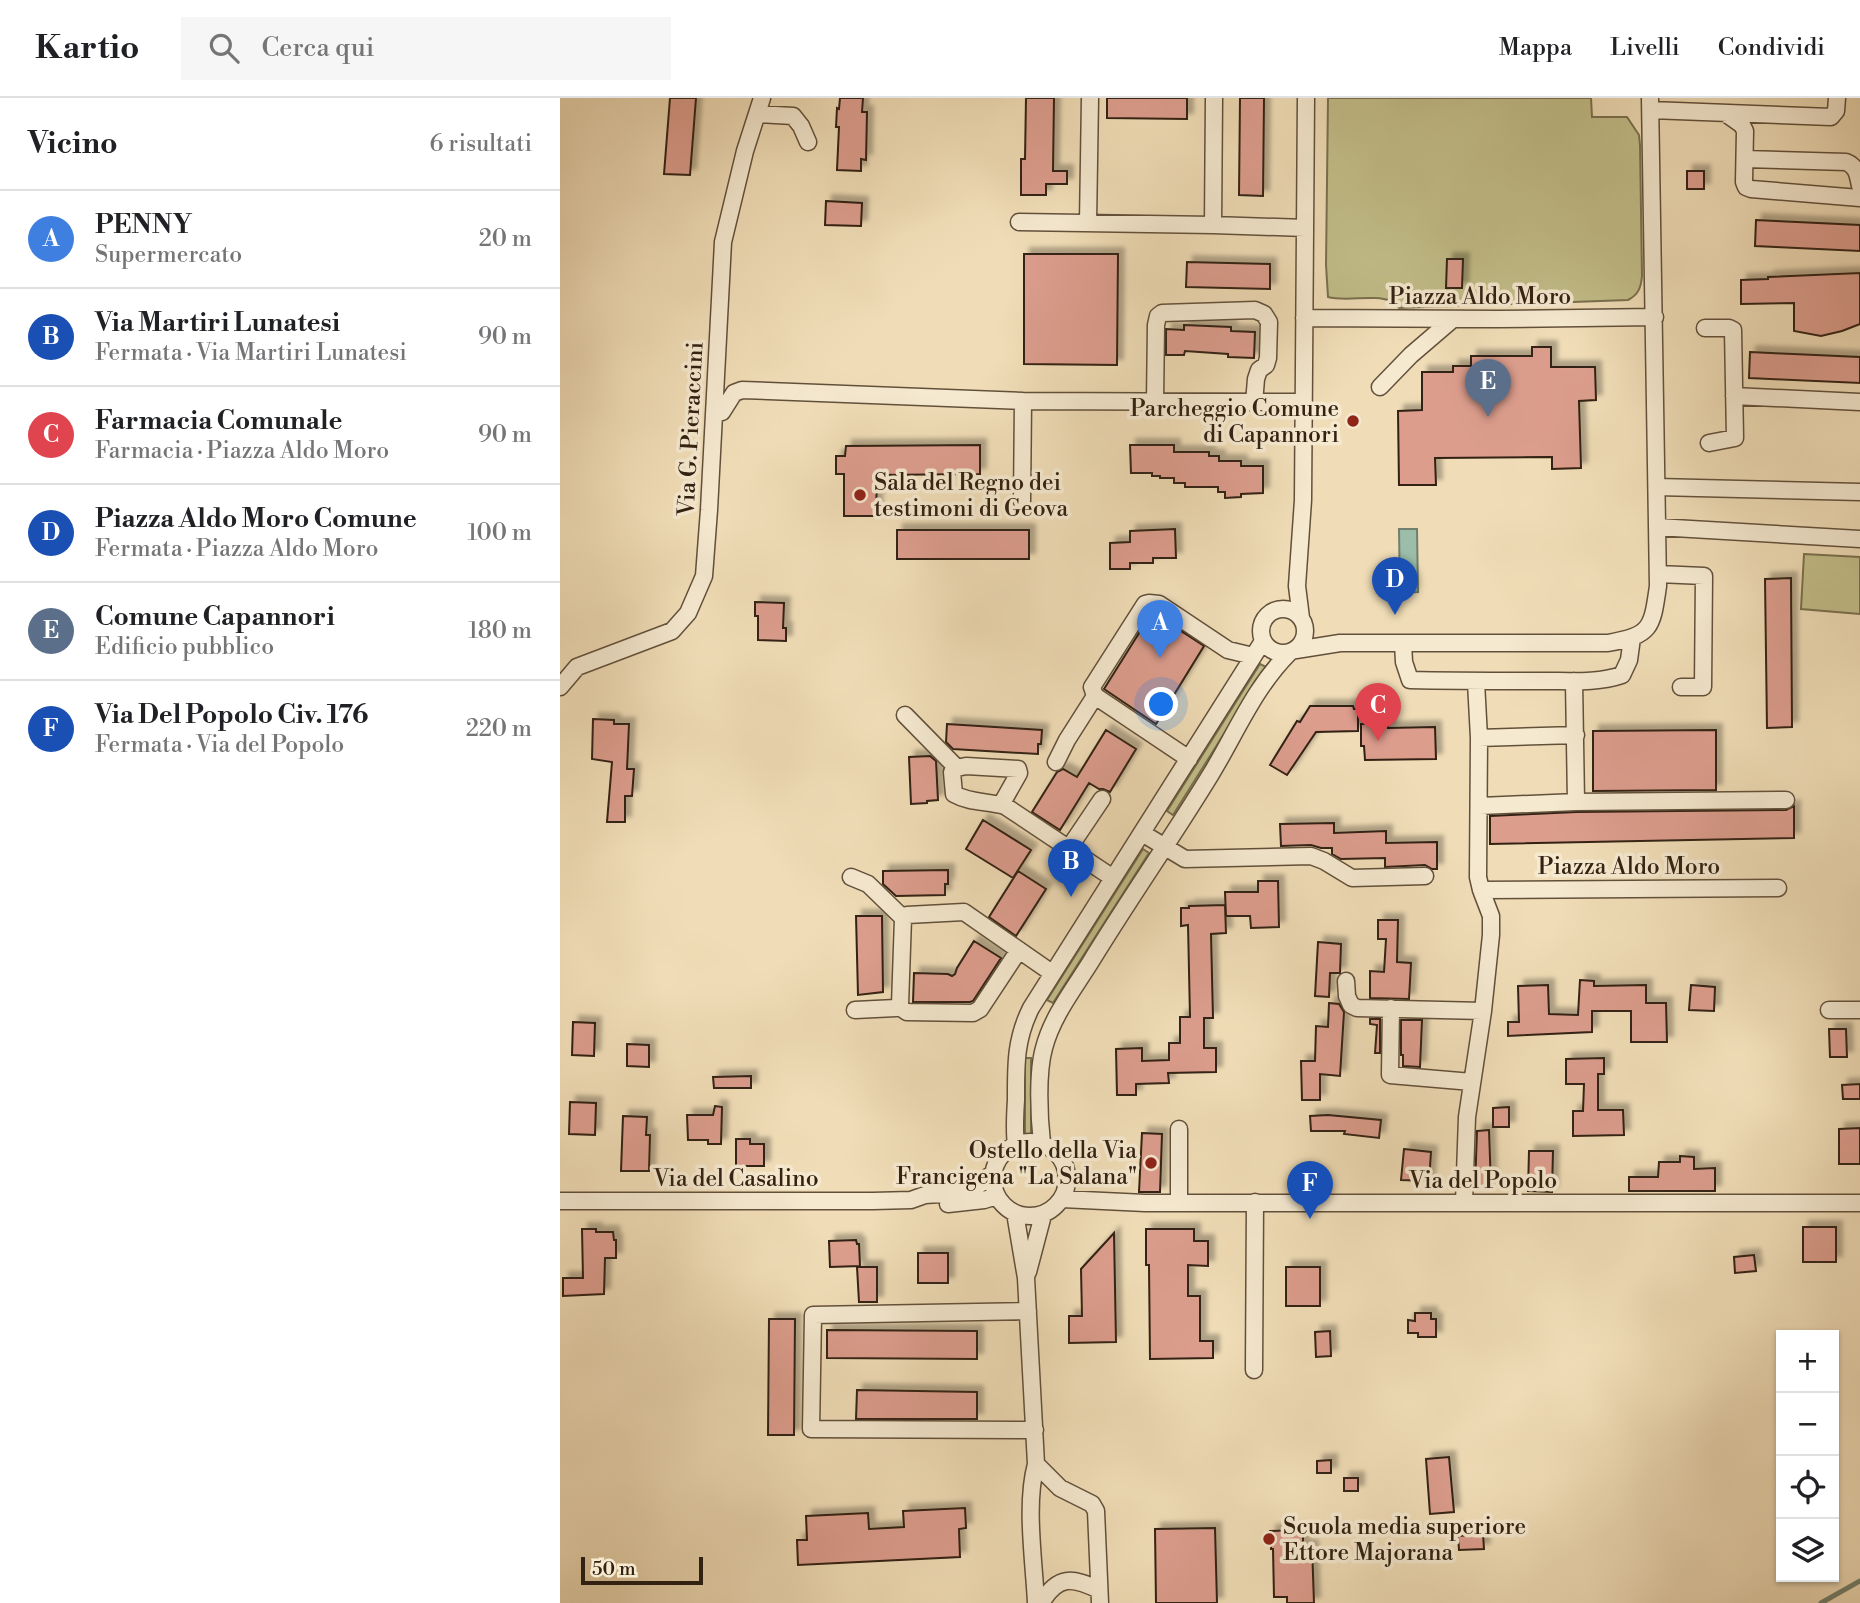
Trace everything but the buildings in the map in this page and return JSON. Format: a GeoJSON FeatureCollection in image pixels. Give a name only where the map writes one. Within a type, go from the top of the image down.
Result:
{"type":"FeatureCollection","features":[{"type":"Feature","properties":{"kind":"street"},"geometry":{"type":"LineString","coordinates":[[1088,223],[1090,98]]}},
{"type":"Feature","properties":{"kind":"street"},"geometry":{"type":"LineString","coordinates":[[1213,225],[1214,98]]}},
{"type":"Feature","properties":{"kind":"street"},"geometry":{"type":"LineString","coordinates":[[1042,1143],[1040,1070],[1052,1027],[1212,772],[1260,688],[1270,673],[1305,638],[1298,599],[1298,567],[1303,500],[1307,98]]}},
{"type":"Feature","properties":{"kind":"street"},"geometry":{"type":"LineString","coordinates":[[1298,567],[1293,583],[1276,610],[1264,619],[1261,626],[1263,641],[1273,652],[1281,654],[1340,643],[1608,643],[1632,638],[1645,631],[1654,618],[1658,575],[1651,104],[1725,113],[1831,117],[1836,111],[1838,98]]}},
{"type":"Feature","properties":{"kind":"street"},"geometry":{"type":"LineString","coordinates":[[759,106],[793,116],[808,142]]}},
{"type":"Feature","properties":{"kind":"street","name":"Via G. Pieraccini"},"geometry":{"type":"LineString","coordinates":[[560,687],[576,667],[672,631],[688,613],[704,576],[723,242],[744,151],[759,106]]}},
{"type":"Feature","properties":{"kind":"street"},"geometry":{"type":"LineString","coordinates":[[1725,113],[1742,125],[1745,131],[1746,187],[1751,190],[1860,198]]}},
{"type":"Feature","properties":{"kind":"street"},"geometry":{"type":"LineString","coordinates":[[1745,159],[1846,162],[1853,165],[1860,186]]}},
{"type":"Feature","properties":{"kind":"street"},"geometry":{"type":"LineString","coordinates":[[1019,222],[1305,228]]}},
{"type":"Feature","properties":{"kind":"street"},"geometry":{"type":"LineString","coordinates":[[1155,402],[1158,316],[1162,313],[1255,310],[1264,314],[1269,322],[1268,359],[1256,379],[1254,403]]}},
{"type":"Feature","properties":{"kind":"street","name":"Piazza Aldo Moro"},"geometry":{"type":"LineString","coordinates":[[1304,318],[1655,317]]}},
{"type":"Feature","properties":{"kind":"street"},"geometry":{"type":"LineString","coordinates":[[1380,387],[1411,355],[1453,319]]}},
{"type":"Feature","properties":{"kind":"street"},"geometry":{"type":"LineString","coordinates":[[1706,328],[1733,330],[1735,438],[1709,443]]}},
{"type":"Feature","properties":{"kind":"street"},"geometry":{"type":"LineString","coordinates":[[714,413],[722,412],[734,393],[742,390],[1023,401],[1304,402]]}},
{"type":"Feature","properties":{"kind":"street"},"geometry":{"type":"LineString","coordinates":[[1734,396],[1860,402]]}},
{"type":"Feature","properties":{"kind":"street"},"geometry":{"type":"LineString","coordinates":[[1022,501],[1023,401]]}},
{"type":"Feature","properties":{"kind":"street"},"geometry":{"type":"LineString","coordinates":[[1657,487],[1860,492]]}},
{"type":"Feature","properties":{"kind":"street"},"geometry":{"type":"LineString","coordinates":[[1657,527],[1860,539]]}},
{"type":"Feature","properties":{"kind":"street"},"geometry":{"type":"LineString","coordinates":[[1658,575],[1704,576],[1703,687],[1681,687]]}},
{"type":"Feature","properties":{"kind":"street"},"geometry":{"type":"LineString","coordinates":[[1189,759],[1095,696],[1092,687],[1151,597],[1228,650],[1253,656]]}},
{"type":"Feature","properties":{"kind":"street"},"geometry":{"type":"LineString","coordinates":[[1276,610],[1290,610],[1326,639],[1340,643]]}},
{"type":"Feature","properties":{"kind":"street"},"geometry":{"type":"LineString","coordinates":[[1403,643],[1404,662],[1410,680],[1574,681],[1613,679],[1622,675],[1629,660],[1632,638]]}},
{"type":"Feature","properties":{"kind":"street"},"geometry":{"type":"LineString","coordinates":[[1016,1145],[1016,1062],[1018,1044],[1028,1014],[1263,641]]}},
{"type":"Feature","properties":{"kind":"street"},"geometry":{"type":"LineString","coordinates":[[1574,681],[1576,802]]}},
{"type":"Feature","properties":{"kind":"street"},"geometry":{"type":"LineString","coordinates":[[1464,1202],[1467,1117],[1483,1011],[1491,916],[1480,890],[1478,877],[1480,806],[1476,682]]}},
{"type":"Feature","properties":{"kind":"street"},"geometry":{"type":"LineString","coordinates":[[1056,762],[1095,696]]}},
{"type":"Feature","properties":{"kind":"street"},"geometry":{"type":"LineString","coordinates":[[905,715],[957,768]]}},
{"type":"Feature","properties":{"kind":"street"},"geometry":{"type":"LineString","coordinates":[[1479,738],[1576,735]]}},
{"type":"Feature","properties":{"kind":"street"},"geometry":{"type":"LineString","coordinates":[[1001,805],[1018,769],[965,766],[952,772],[954,794],[965,800],[1001,805],[1113,878]]}},
{"type":"Feature","properties":{"kind":"street"},"geometry":{"type":"LineString","coordinates":[[1069,848],[1102,799]]}},
{"type":"Feature","properties":{"kind":"street"},"geometry":{"type":"LineString","coordinates":[[1480,806],[1576,802],[1786,800]]}},
{"type":"Feature","properties":{"kind":"street"},"geometry":{"type":"LineString","coordinates":[[1142,833],[1185,859],[1311,856],[1352,878],[1425,876]]}},
{"type":"Feature","properties":{"kind":"street"},"geometry":{"type":"LineString","coordinates":[[850,877],[868,884],[903,918],[901,1005],[896,1008],[855,1010]]}},
{"type":"Feature","properties":{"kind":"street","name":"Piazza Aldo Moro"},"geometry":{"type":"LineString","coordinates":[[1480,890],[1778,888]]}},
{"type":"Feature","properties":{"kind":"street"},"geometry":{"type":"LineString","coordinates":[[903,918],[907,915],[964,912],[1052,973]]}},
{"type":"Feature","properties":{"kind":"street"},"geometry":{"type":"LineString","coordinates":[[898,1006],[907,1012],[973,1013],[980,1009],[1019,950]]}},
{"type":"Feature","properties":{"kind":"street"},"geometry":{"type":"LineString","coordinates":[[1346,981],[1346,996],[1351,1006],[1357,1008],[1483,1011]]}},
{"type":"Feature","properties":{"kind":"street"},"geometry":{"type":"LineString","coordinates":[[1391,1008],[1390,1075],[1472,1082]]}},
{"type":"Feature","properties":{"kind":"street"},"geometry":{"type":"LineString","coordinates":[[1829,1010],[1860,1010]]}},
{"type":"Feature","properties":{"kind":"street"},"geometry":{"type":"LineString","coordinates":[[1028,1014],[1052,1027]]}},
{"type":"Feature","properties":{"kind":"street"},"geometry":{"type":"LineString","coordinates":[[1179,1129],[1179,1203]]}},
{"type":"Feature","properties":{"kind":"street"},"geometry":{"type":"LineString","coordinates":[[1067,1170],[1068,1180],[1062,1199],[1057,1206],[1043,1214],[1033,1217],[1015,1213],[997,1196],[994,1172],[1002,1156],[1024,1142],[1042,1143],[1058,1154],[1079,1186],[1107,1202]]}},
{"type":"Feature","properties":{"kind":"street","name":"Via del Casalino"},"geometry":{"type":"LineString","coordinates":[[911,1200],[925,1195],[974,1189],[994,1172]]}},
{"type":"Feature","properties":{"kind":"street","name":"Via del Casalino"},"geometry":{"type":"LineString","coordinates":[[560,1200],[911,1200],[926,1204],[945,1204],[997,1196]]}},
{"type":"Feature","properties":{"kind":"street","name":"Via del Popolo"},"geometry":{"type":"LineString","coordinates":[[1062,1199],[1179,1203],[1860,1203]]}},
{"type":"Feature","properties":{"kind":"street"},"geometry":{"type":"LineString","coordinates":[[1254,1370],[1255,1202]]}},
{"type":"Feature","properties":{"kind":"street"},"geometry":{"type":"LineString","coordinates":[[1015,1213],[1026,1278],[1036,1464],[1031,1481],[1031,1512],[1039,1603]]}},
{"type":"Feature","properties":{"kind":"street"},"geometry":{"type":"LineString","coordinates":[[1026,1278],[1043,1214]]}},
{"type":"Feature","properties":{"kind":"street"},"geometry":{"type":"LineString","coordinates":[[1028,1311],[813,1315],[811,1429],[1035,1430]]}},
{"type":"Feature","properties":{"kind":"street"},"geometry":{"type":"LineString","coordinates":[[1036,1464],[1060,1488],[1091,1504],[1096,1511],[1100,1597]]}},
{"type":"Feature","properties":{"kind":"street"},"geometry":{"type":"LineString","coordinates":[[1039,1603],[1055,1586],[1063,1581],[1073,1580],[1083,1582],[1100,1597]]}},
{"type":"Feature","properties":{"kind":"shaded area"},"geometry":{"type":"Polygon","coordinates":[[[1328,98],[1591,98],[1592,117],[1627,117],[1639,135],[1640,145],[1642,276],[1638,291],[1628,300],[1399,308],[1384,299],[1328,297],[1328,98]]]}},
{"type":"Feature","properties":{"kind":"shaded area"},"geometry":{"type":"Polygon","coordinates":[[[1399,529],[1417,529],[1418,592],[1400,593],[1399,529]]]}},
{"type":"Feature","properties":{"kind":"shaded area"},"geometry":{"type":"Polygon","coordinates":[[[1804,554],[1860,557],[1860,614],[1801,609],[1804,554]]]}},
{"type":"Feature","properties":{"kind":"shaded area"},"geometry":{"type":"Polygon","coordinates":[[[1260,664],[1266,667],[1173,815],[1167,811],[1260,664]]]}},
{"type":"Feature","properties":{"kind":"shaded area"},"geometry":{"type":"Polygon","coordinates":[[[1143,849],[1149,853],[1053,1003],[1047,1000],[1143,849]]]}},
{"type":"Feature","properties":{"kind":"shaded area"},"geometry":{"type":"Polygon","coordinates":[[[1025,1058],[1031,1058],[1031,1136],[1025,1136],[1025,1058]]]}},
{"type":"Feature","properties":{"kind":"waterway"},"geometry":{"type":"LineString","coordinates":[[1821,1603],[1860,1581]]}},
{"type":"Feature","properties":{"kind":"place","name":"Comune Capannori"},"geometry":{"type":"Point","coordinates":[1488,417]}},
{"type":"Feature","properties":{"kind":"place","name":"Parcheggio Comune di Capannori"},"geometry":{"type":"Point","coordinates":[1353,421]}},
{"type":"Feature","properties":{"kind":"place","name":"Sala del Regno dei testimoni di Geova"},"geometry":{"type":"Point","coordinates":[860,495]}},
{"type":"Feature","properties":{"kind":"place","name":"Piazza Aldo Moro Comune"},"geometry":{"type":"Point","coordinates":[1395,615]}},
{"type":"Feature","properties":{"kind":"place","name":"PENNY"},"geometry":{"type":"Point","coordinates":[1160,658]}},
{"type":"Feature","properties":{"kind":"place","name":"Farmacia Comunale"},"geometry":{"type":"Point","coordinates":[1378,741]}},
{"type":"Feature","properties":{"kind":"place","name":"Via Martiri Lunatesi"},"geometry":{"type":"Point","coordinates":[1071,897]}},
{"type":"Feature","properties":{"kind":"place","name":"Ostello della Via Francigena \"La Salana\""},"geometry":{"type":"Point","coordinates":[1151,1163]}},
{"type":"Feature","properties":{"kind":"place","name":"Via Del Popolo Civ. 176"},"geometry":{"type":"Point","coordinates":[1310,1219]}},
{"type":"Feature","properties":{"kind":"place","name":"Scuola media superiore Ettore Majorana"},"geometry":{"type":"Point","coordinates":[1269,1539]}}]}
